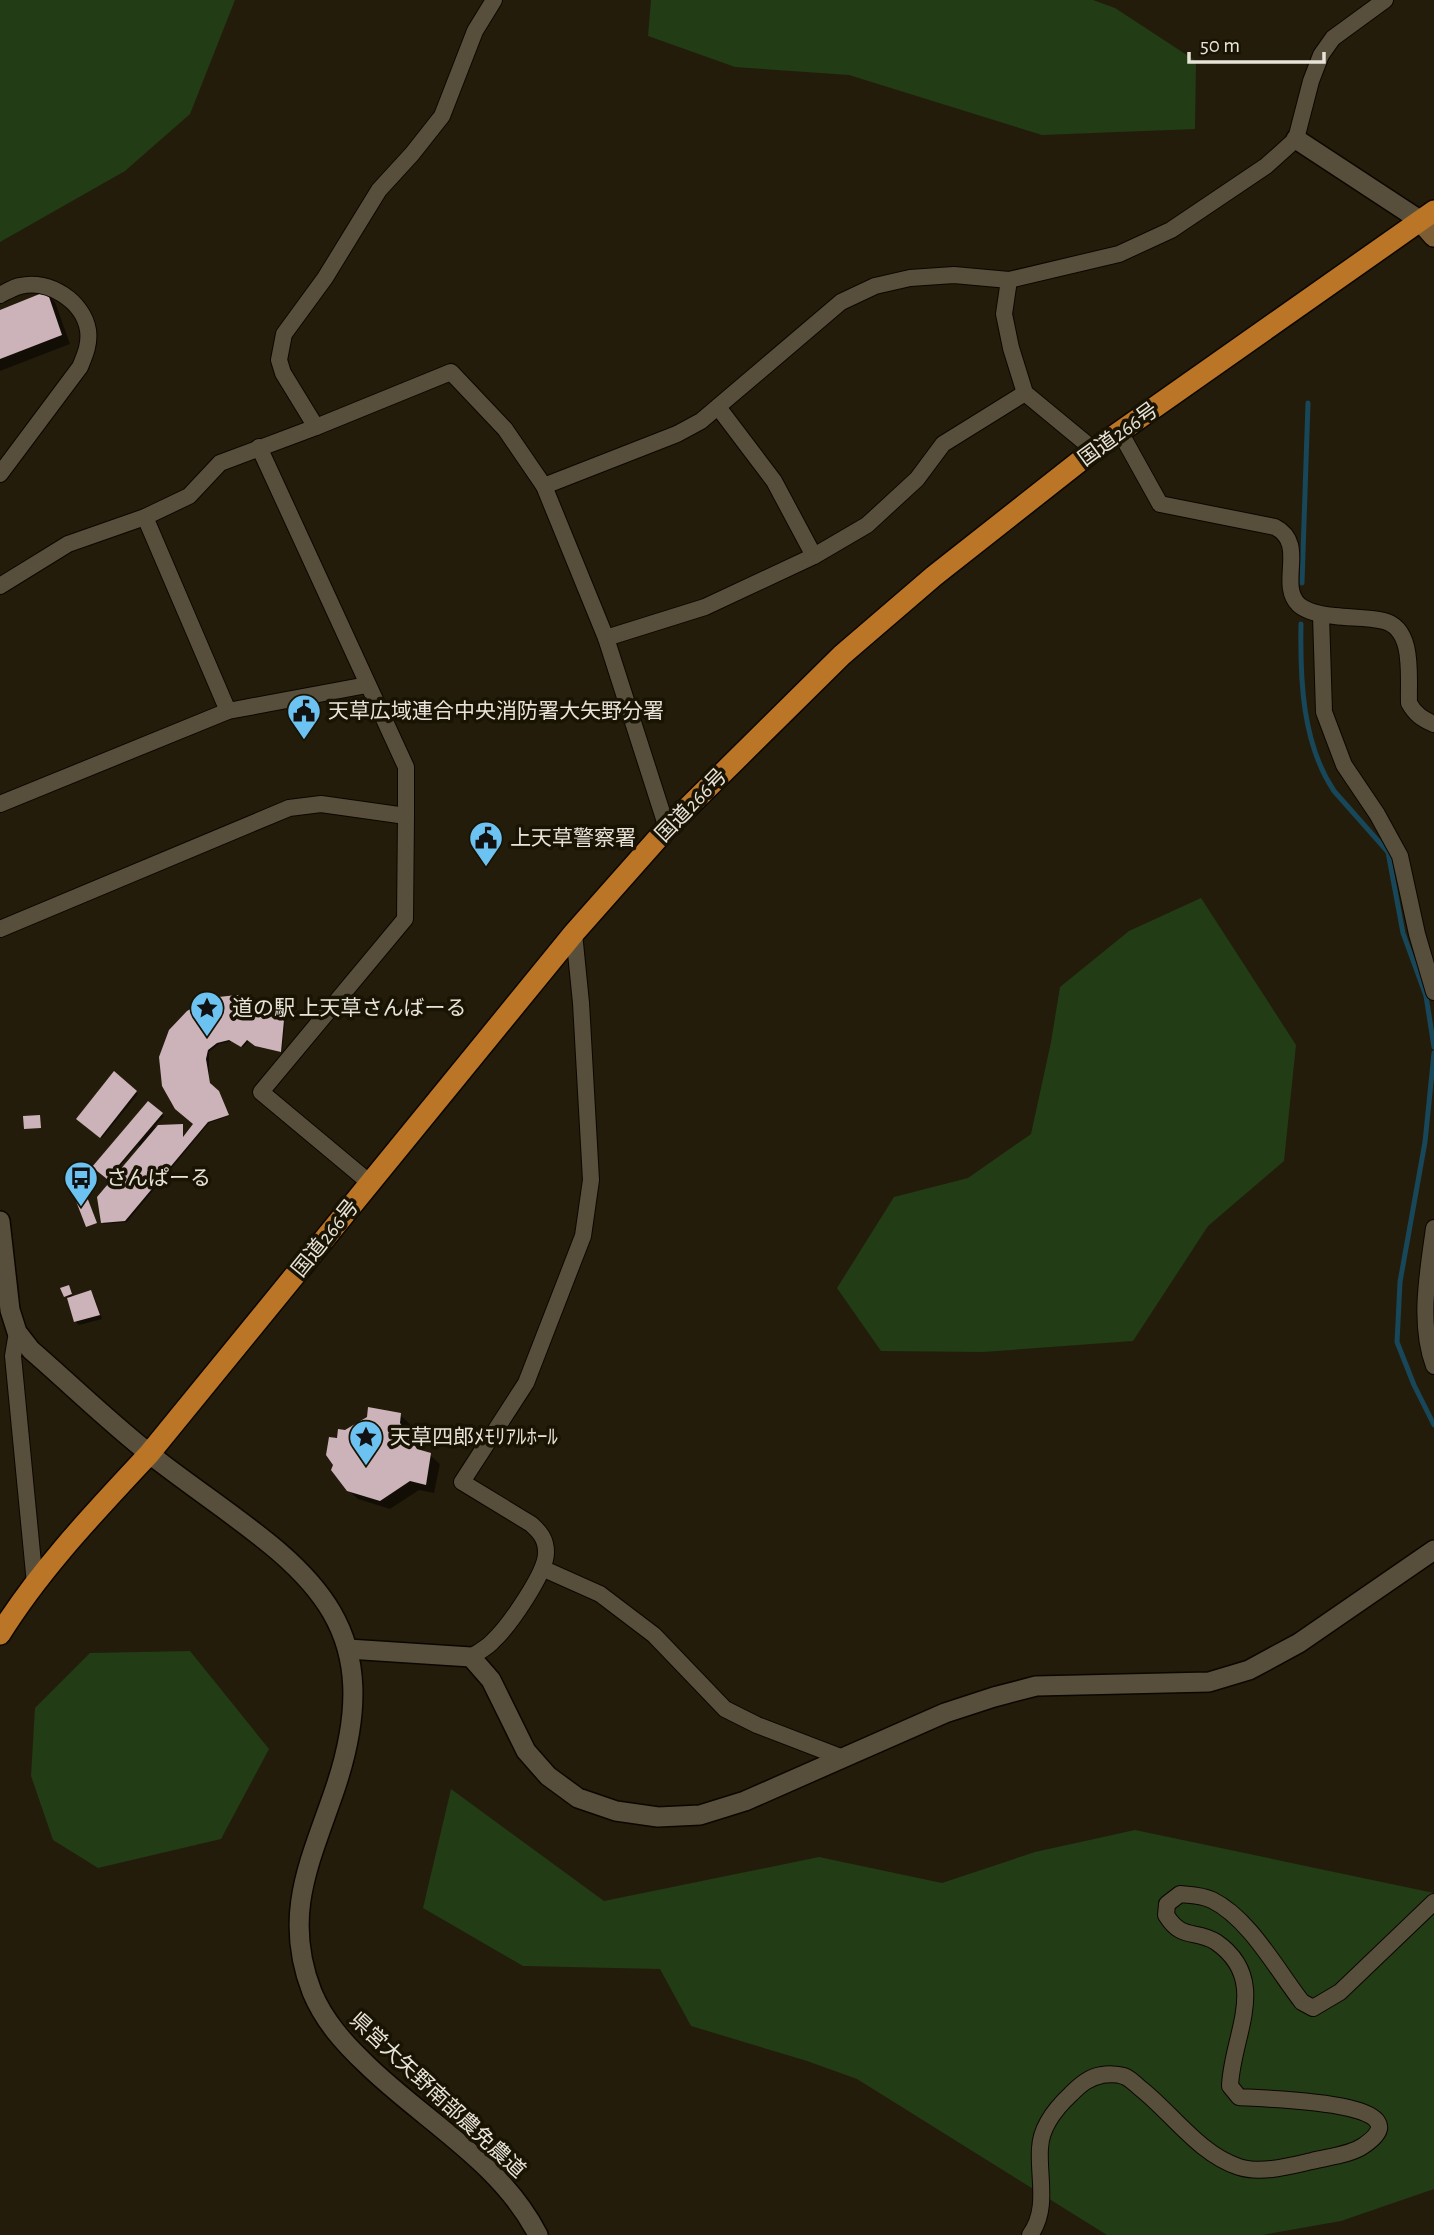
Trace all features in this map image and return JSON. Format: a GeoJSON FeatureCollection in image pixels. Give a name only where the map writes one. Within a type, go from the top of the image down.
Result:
{"type":"FeatureCollection","features":[{"type":"Feature","properties":{"kind":"highway","name":"国道266号"},"geometry":{"type":"LineString","coordinates":[[0,1634],[35,1584],[77,1532],[149,1454],[574,933],[667,828],[842,655],[934,576],[1094,450],[1430,223]]}},
{"type":"Feature","properties":{"kind":"street"},"geometry":{"type":"LineString","coordinates":[[316,428],[283,373],[279,360],[284,334],[325,278],[379,190],[442,116],[475,31],[494,0]]}},
{"type":"Feature","properties":{"kind":"street"},"geometry":{"type":"LineString","coordinates":[[544,486],[677,434],[701,421],[841,302],[875,286],[910,278],[954,275],[1009,280],[1119,254],[1171,230],[1266,166],[1296,139],[1311,81],[1321,55],[1333,38],[1385,0]]}},
{"type":"Feature","properties":{"kind":"street"},"geometry":{"type":"LineString","coordinates":[[1296,139],[1430,223]]}},
{"type":"Feature","properties":{"kind":"street"},"geometry":{"type":"LineString","coordinates":[[1009,280],[1004,314],[1025,393],[1094,450]]}},
{"type":"Feature","properties":{"kind":"street"},"geometry":{"type":"LineString","coordinates":[[0,295],[21,285],[42,286],[62,293],[84,317],[88,331],[88,348],[80,367],[0,474]]}},
{"type":"Feature","properties":{"kind":"street"},"geometry":{"type":"LineString","coordinates":[[0,586],[68,544],[145,517],[189,495],[220,463],[316,428],[451,372],[505,429],[544,486],[606,638],[667,828]]}},
{"type":"Feature","properties":{"kind":"street"},"geometry":{"type":"LineString","coordinates":[[606,638],[705,607],[814,556],[867,525],[917,480],[943,444],[1025,393]]}},
{"type":"Feature","properties":{"kind":"street"},"geometry":{"type":"LineString","coordinates":[[718,407],[774,481],[814,556]]}},
{"type":"Feature","properties":{"kind":"street"},"geometry":{"type":"LineString","coordinates":[[1120,432],[1160,504],[1275,527],[1283,531],[1291,544],[1293,594],[1298,604],[1321,615],[1384,621],[1394,626],[1402,634],[1406,644],[1409,702],[1413,711],[1422,719],[1434,724]]}},
{"type":"Feature","properties":{"kind":"street"},"geometry":{"type":"LineString","coordinates":[[259,447],[405,767],[405,919],[261,1092],[370,1183]]}},
{"type":"Feature","properties":{"kind":"street"},"geometry":{"type":"LineString","coordinates":[[145,517],[228,711]]}},
{"type":"Feature","properties":{"kind":"street"},"geometry":{"type":"LineString","coordinates":[[1321,615],[1324,712],[1344,765],[1377,814],[1400,856],[1417,934],[1434,992]]}},
{"type":"Feature","properties":{"kind":"street"},"geometry":{"type":"LineString","coordinates":[[0,804],[228,711],[367,685]]}},
{"type":"Feature","properties":{"kind":"street"},"geometry":{"type":"LineString","coordinates":[[0,929],[289,807],[321,804],[406,816]]}},
{"type":"Feature","properties":{"kind":"street"},"geometry":{"type":"LineString","coordinates":[[348,1649],[471,1657],[491,1644],[507,1626],[544,1569],[547,1553],[540,1532],[462,1482],[526,1384],[583,1236],[591,1180],[582,1003],[574,933]]}},
{"type":"Feature","properties":{"kind":"street"},"geometry":{"type":"LineString","coordinates":[[0,1221],[10,1310],[18,1332],[13,1356],[35,1584]]}},
{"type":"Feature","properties":{"kind":"street"},"geometry":{"type":"LineString","coordinates":[[1434,1228],[1426,1284],[1428,1350],[1434,1366]]}},
{"type":"Feature","properties":{"kind":"street","name":"県営大矢野南部農免農道"},"geometry":{"type":"LineString","coordinates":[[18,1332],[32,1350],[149,1454],[261,1538],[309,1579],[336,1618],[348,1649],[354,1689],[349,1741],[302,1888],[299,1934],[307,1978],[323,2016],[346,2044],[378,2075],[499,2178],[528,2215],[538,2235]]}},
{"type":"Feature","properties":{"kind":"street"},"geometry":{"type":"LineString","coordinates":[[471,1657],[491,1680],[526,1751],[548,1776],[578,1798],[617,1811],[658,1817],[700,1815],[745,1801],[945,1713],[994,1697],[1036,1686],[1209,1682],[1249,1670],[1298,1643],[1434,1550]]}},
{"type":"Feature","properties":{"kind":"street"},"geometry":{"type":"LineString","coordinates":[[544,1569],[600,1594],[654,1635],[725,1709],[757,1726],[843,1758]]}},
{"type":"Feature","properties":{"kind":"street"},"geometry":{"type":"LineString","coordinates":[[1030,2235],[1038,2225],[1042,2192],[1040,2146],[1046,2125],[1057,2108],[1082,2082],[1101,2075],[1124,2076],[1152,2097],[1206,2150],[1239,2168],[1264,2169],[1293,2165],[1360,2149],[1373,2138],[1377,2129],[1377,2119],[1373,2115],[1356,2109],[1301,2101],[1239,2098],[1230,2086],[1230,2067],[1239,2043],[1246,1993],[1243,1977],[1234,1958],[1213,1941],[1176,1930],[1166,1915],[1167,1904],[1180,1894],[1213,1900],[1243,1923],[1301,2002],[1312,2008],[1340,1992],[1434,1902]]}},
{"type":"Feature","properties":{"kind":"green space"},"geometry":{"type":"Polygon","coordinates":[[[0,0],[235,0],[190,114],[125,171],[0,242],[0,0]]]}},
{"type":"Feature","properties":{"kind":"green space"},"geometry":{"type":"Polygon","coordinates":[[[651,0],[1093,0],[1115,8],[1196,61],[1195,129],[1042,135],[849,75],[735,67],[648,36],[651,0]]]}},
{"type":"Feature","properties":{"kind":"green space"},"geometry":{"type":"Polygon","coordinates":[[[1201,898],[1296,1045],[1284,1161],[1208,1226],[1133,1341],[983,1352],[881,1351],[837,1288],[894,1197],[968,1178],[1031,1134],[1060,987],[1129,931],[1201,898]]]}},
{"type":"Feature","properties":{"kind":"green space"},"geometry":{"type":"Polygon","coordinates":[[[190,1651],[269,1749],[221,1839],[98,1868],[53,1840],[31,1776],[35,1708],[90,1653],[190,1651]]]}},
{"type":"Feature","properties":{"kind":"green space"},"geometry":{"type":"Polygon","coordinates":[[[451,1789],[604,1901],[819,1857],[942,1883],[1035,1852],[1135,1830],[1434,1893],[1434,2189],[1341,2221],[1262,2235],[1107,2235],[857,2079],[691,2026],[660,1969],[523,1966],[423,1908],[451,1789]]]}},
{"type":"Feature","properties":{"kind":"building"},"geometry":{"type":"Polygon","coordinates":[[[47,291],[62,335],[0,359],[0,310],[47,291]]]}},
{"type":"Feature","properties":{"kind":"building"},"geometry":{"type":"Polygon","coordinates":[[[237,995],[263,1004],[284,1020],[281,1052],[255,1046],[247,1040],[241,1047],[229,1040],[217,1043],[208,1050],[206,1059],[210,1083],[219,1091],[229,1115],[208,1122],[125,1221],[101,1223],[97,1197],[158,1125],[183,1124],[183,1137],[193,1124],[175,1109],[162,1086],[159,1057],[169,1030],[187,1011],[209,998],[237,995]]]}},
{"type":"Feature","properties":{"kind":"building"},"geometry":{"type":"Polygon","coordinates":[[[114,1071],[137,1091],[100,1138],[76,1119],[114,1071]]]}},
{"type":"Feature","properties":{"kind":"building"},"geometry":{"type":"Polygon","coordinates":[[[148,1101],[163,1113],[107,1179],[92,1167],[148,1101]]]}},
{"type":"Feature","properties":{"kind":"building"},"geometry":{"type":"Polygon","coordinates":[[[40,1115],[41,1128],[24,1129],[23,1116],[40,1115]]]}},
{"type":"Feature","properties":{"kind":"building"},"geometry":{"type":"Polygon","coordinates":[[[87,1197],[97,1223],[86,1227],[76,1201],[87,1197]]]}},
{"type":"Feature","properties":{"kind":"building"},"geometry":{"type":"Polygon","coordinates":[[[69,1285],[72,1294],[64,1297],[60,1288],[69,1285]]]}},
{"type":"Feature","properties":{"kind":"building"},"geometry":{"type":"Polygon","coordinates":[[[91,1290],[100,1315],[74,1322],[67,1298],[91,1290]]]}},
{"type":"Feature","properties":{"kind":"building"},"geometry":{"type":"Polygon","coordinates":[[[368,1407],[401,1413],[400,1423],[417,1449],[431,1453],[426,1485],[410,1481],[380,1501],[347,1491],[331,1470],[333,1465],[326,1455],[329,1437],[337,1438],[338,1429],[345,1430],[367,1417],[368,1407]]]}},
{"type":"Feature","properties":{"kind":"waterway"},"geometry":{"type":"LineString","coordinates":[[1302,583],[1308,403]]}},
{"type":"Feature","properties":{"kind":"waterway"},"geometry":{"type":"LineString","coordinates":[[1301,624],[1305,710],[1315,752],[1334,791],[1388,852],[1403,933],[1426,996],[1434,1047]]}},
{"type":"Feature","properties":{"kind":"waterway"},"geometry":{"type":"LineString","coordinates":[[1434,1053],[1425,1142],[1400,1282],[1397,1342],[1434,1425]]}},
{"type":"Feature","properties":{"kind":"place","name":"天草広域連合中央消防署大矢野分署"},"geometry":{"type":"Point","coordinates":[304,741]}},
{"type":"Feature","properties":{"kind":"place","name":"上天草警察署"},"geometry":{"type":"Point","coordinates":[486,868]}},
{"type":"Feature","properties":{"kind":"place","name":"道の駅 上天草さんばーる"},"geometry":{"type":"Point","coordinates":[207,1038]}},
{"type":"Feature","properties":{"kind":"place","name":"さんぱーる"},"geometry":{"type":"Point","coordinates":[81,1208]}},
{"type":"Feature","properties":{"kind":"place","name":"天草四郎ﾒﾓﾘｱﾙﾎｰﾙ"},"geometry":{"type":"Point","coordinates":[366,1467]}}]}
